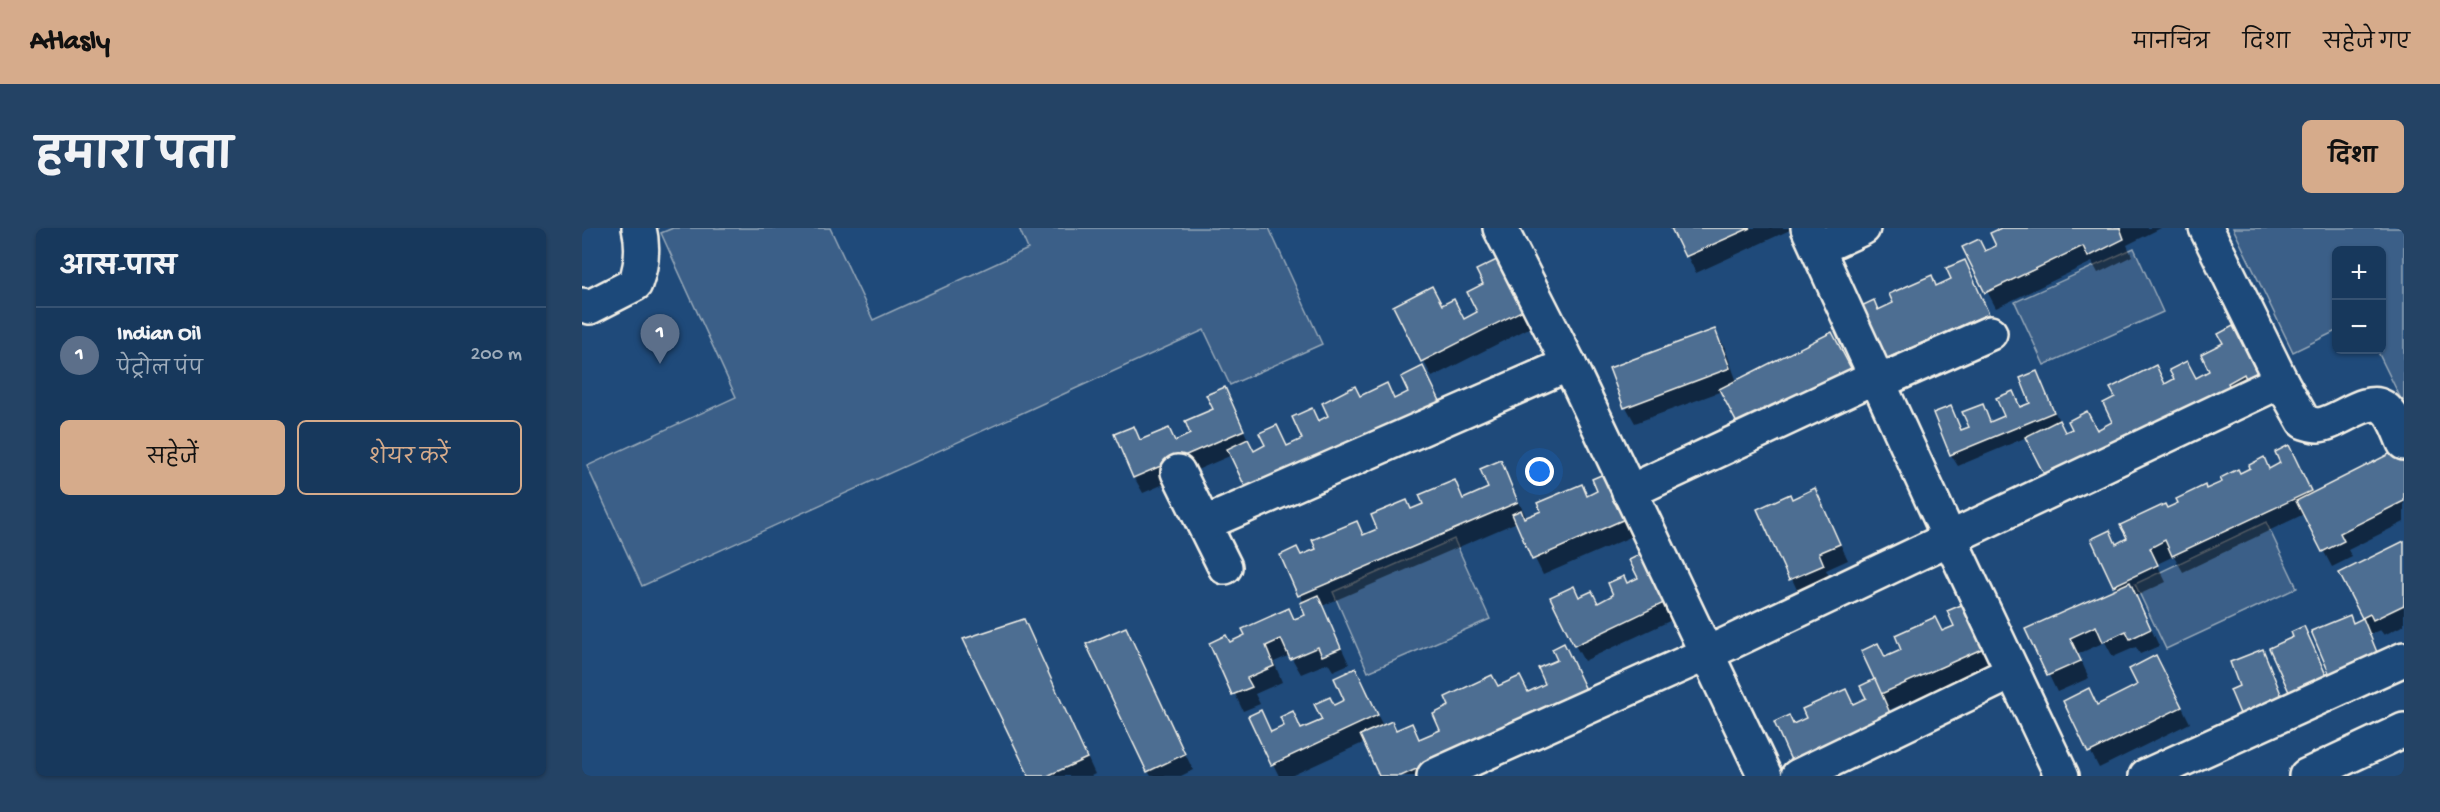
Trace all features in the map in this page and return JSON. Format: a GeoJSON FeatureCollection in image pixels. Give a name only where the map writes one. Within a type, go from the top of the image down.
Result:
{"type":"FeatureCollection","features":[{"type":"Feature","properties":{"kind":"street"},"geometry":{"type":"LineString","coordinates":[[582,305],[590,307],[635,284],[641,266],[642,241],[639,228]]}},
{"type":"Feature","properties":{"kind":"street"},"geometry":{"type":"LineString","coordinates":[[1500,228],[1569,364],[1765,776]]}},
{"type":"Feature","properties":{"kind":"street"},"geometry":{"type":"LineString","coordinates":[[1863,228],[1814,238],[1949,537],[2062,776]]}},
{"type":"Feature","properties":{"kind":"street"},"geometry":{"type":"LineString","coordinates":[[2206,228],[2281,381],[2304,422],[2316,425],[2328,423],[2370,403],[2382,406],[2392,417],[2404,443]]}},
{"type":"Feature","properties":{"kind":"street"},"geometry":{"type":"LineString","coordinates":[[1629,492],[1878,379],[1990,333]]}},
{"type":"Feature","properties":{"kind":"street"},"geometry":{"type":"LineString","coordinates":[[1204,524],[1569,364]]}},
{"type":"Feature","properties":{"kind":"street"},"geometry":{"type":"LineString","coordinates":[[1434,776],[1706,654],[2281,381]]}},
{"type":"Feature","properties":{"kind":"street"},"geometry":{"type":"LineString","coordinates":[[1178,472],[1225,567]]}},
{"type":"Feature","properties":{"kind":"street"},"geometry":{"type":"LineString","coordinates":[[2146,776],[2404,659]]}},
{"type":"Feature","properties":{"kind":"street"},"geometry":{"type":"LineString","coordinates":[[1798,776],[2013,672]]}},
{"type":"Feature","properties":{"kind":"street"},"geometry":{"type":"LineString","coordinates":[[2306,776],[2404,730]]}},
{"type":"Feature","properties":{"kind":"shaded area"},"geometry":{"type":"Polygon","coordinates":[[[673,228],[830,228],[873,320],[1028,249],[1019,228],[1269,228],[1322,344],[1230,385],[1204,330],[642,586],[587,466],[736,397],[661,233],[673,228]]]}},
{"type":"Feature","properties":{"kind":"shaded area"},"geometry":{"type":"Polygon","coordinates":[[[2233,228],[2404,228],[2404,405],[2379,354],[2386,354],[2386,246],[2332,246],[2332,333],[2293,352],[2233,228]]]}},
{"type":"Feature","properties":{"kind":"shaded area"},"geometry":{"type":"Polygon","coordinates":[[[2134,248],[2163,312],[2044,365],[2015,302],[2134,248]]]}},
{"type":"Feature","properties":{"kind":"shaded area"},"geometry":{"type":"Polygon","coordinates":[[[2266,522],[2297,588],[2166,649],[2135,584],[2266,522]]]}},
{"type":"Feature","properties":{"kind":"shaded area"},"geometry":{"type":"Polygon","coordinates":[[[1454,539],[1490,619],[1368,672],[1333,592],[1454,539]]]}},
{"type":"Feature","properties":{"kind":"building"},"geometry":{"type":"Polygon","coordinates":[[[1671,228],[1750,228],[1685,257],[1671,228]]]}},
{"type":"Feature","properties":{"kind":"building"},"geometry":{"type":"Polygon","coordinates":[[[2001,228],[2120,228],[2124,239],[2088,257],[2083,246],[1985,293],[1962,247],[1979,239],[1985,251],[1996,246],[1990,233],[2001,228]]]}},
{"type":"Feature","properties":{"kind":"building"},"geometry":{"type":"Polygon","coordinates":[[[1509,254],[1535,304],[1421,362],[1393,306],[1432,286],[1442,305],[1454,299],[1464,319],[1477,312],[1467,292],[1483,284],[1476,270],[1509,254]]]}},
{"type":"Feature","properties":{"kind":"building"},"geometry":{"type":"Polygon","coordinates":[[[1965,260],[1989,314],[1878,362],[1855,309],[1874,300],[1878,310],[1893,303],[1889,294],[1932,275],[1936,286],[1951,279],[1946,268],[1965,260]]]}},
{"type":"Feature","properties":{"kind":"building"},"geometry":{"type":"Polygon","coordinates":[[[2233,326],[2261,381],[2250,387],[2244,374],[2228,383],[2234,395],[2051,488],[2025,437],[2059,420],[2065,432],[2072,429],[2068,421],[2087,411],[2097,430],[2112,422],[2103,403],[2115,397],[2110,388],[2156,365],[2165,384],[2174,379],[2169,370],[2187,361],[2196,378],[2209,371],[2201,354],[2223,343],[2218,334],[2233,326]]]}},
{"type":"Feature","properties":{"kind":"building"},"geometry":{"type":"Polygon","coordinates":[[[1715,329],[1730,368],[1624,408],[1609,368],[1715,329]]]}},
{"type":"Feature","properties":{"kind":"building"},"geometry":{"type":"Polygon","coordinates":[[[1832,332],[1854,374],[1741,431],[1719,389],[1832,332]]]}},
{"type":"Feature","properties":{"kind":"building"},"geometry":{"type":"Polygon","coordinates":[[[1423,366],[1441,403],[1249,495],[1227,449],[1248,439],[1254,451],[1265,445],[1259,433],[1277,425],[1287,446],[1302,439],[1292,417],[1312,408],[1318,421],[1328,416],[1322,403],[1355,386],[1360,396],[1387,383],[1394,399],[1408,392],[1401,377],[1423,366]]]}},
{"type":"Feature","properties":{"kind":"building"},"geometry":{"type":"Polygon","coordinates":[[[2037,371],[2054,412],[1950,455],[1933,413],[1951,406],[1961,430],[1969,427],[1962,412],[1983,404],[1990,422],[2004,416],[1996,398],[2013,391],[2020,407],[2030,403],[2020,378],[2037,371]]]}},
{"type":"Feature","properties":{"kind":"building"},"geometry":{"type":"Polygon","coordinates":[[[1225,387],[1244,430],[1133,478],[1114,434],[1134,426],[1140,440],[1169,428],[1175,441],[1190,434],[1185,421],[1213,409],[1206,395],[1225,387]]]}},
{"type":"Feature","properties":{"kind":"building"},"geometry":{"type":"Polygon","coordinates":[[[2289,445],[2311,491],[2172,556],[2165,540],[2150,548],[2158,565],[2113,586],[2091,539],[2110,530],[2116,544],[2127,538],[2120,525],[2165,504],[2167,508],[2178,503],[2176,499],[2205,485],[2206,489],[2222,482],[2220,478],[2238,469],[2240,473],[2264,457],[2269,469],[2280,463],[2275,452],[2289,445]]]}},
{"type":"Feature","properties":{"kind":"building"},"geometry":{"type":"Polygon","coordinates":[[[2401,448],[2404,453],[2404,501],[2340,533],[2344,541],[2322,552],[2296,501],[2401,448]]]}},
{"type":"Feature","properties":{"kind":"building"},"geometry":{"type":"Polygon","coordinates":[[[1501,460],[1518,502],[1298,596],[1280,555],[1297,547],[1301,555],[1316,549],[1312,540],[1357,521],[1363,535],[1377,529],[1371,515],[1407,500],[1411,509],[1423,504],[1419,495],[1455,480],[1463,499],[1488,488],[1480,469],[1501,460]]]}},
{"type":"Feature","properties":{"kind":"building"},"geometry":{"type":"Polygon","coordinates":[[[1606,473],[1627,518],[1532,560],[1512,514],[1521,510],[1524,518],[1541,511],[1537,503],[1582,484],[1587,496],[1597,491],[1592,479],[1606,473]]]}},
{"type":"Feature","properties":{"kind":"building"},"geometry":{"type":"Polygon","coordinates":[[[1815,488],[1840,544],[1819,553],[1824,565],[1789,580],[1757,509],[1790,494],[1792,499],[1815,488]]]}},
{"type":"Feature","properties":{"kind":"building"},"geometry":{"type":"Polygon","coordinates":[[[2404,541],[2404,605],[2373,620],[2370,614],[2362,618],[2339,573],[2404,541]]]}},
{"type":"Feature","properties":{"kind":"building"},"geometry":{"type":"Polygon","coordinates":[[[1645,552],[1668,601],[1574,646],[1550,597],[1574,586],[1579,597],[1592,591],[1598,603],[1613,595],[1608,583],[1624,576],[1627,583],[1638,578],[1629,560],[1645,552]]]}},
{"type":"Feature","properties":{"kind":"building"},"geometry":{"type":"Polygon","coordinates":[[[2130,582],[2151,629],[2130,639],[2126,631],[2103,642],[2096,626],[2070,638],[2081,661],[2047,676],[2025,629],[2130,582]]]}},
{"type":"Feature","properties":{"kind":"building"},"geometry":{"type":"Polygon","coordinates":[[[1318,595],[1341,648],[1322,656],[1318,647],[1290,659],[1281,639],[1266,646],[1274,666],[1247,678],[1252,687],[1232,695],[1209,643],[1226,635],[1230,642],[1245,635],[1242,629],[1289,608],[1294,619],[1305,615],[1300,603],[1318,595]]]}},
{"type":"Feature","properties":{"kind":"building"},"geometry":{"type":"Polygon","coordinates":[[[1966,603],[1986,647],[1881,694],[1861,651],[1878,643],[1885,657],[1901,650],[1895,635],[1935,617],[1942,631],[1954,626],[1947,611],[1966,603]]]}},
{"type":"Feature","properties":{"kind":"building"},"geometry":{"type":"Polygon","coordinates":[[[2350,615],[2353,623],[2363,618],[2381,662],[2333,682],[2311,631],[2350,615]]]}},
{"type":"Feature","properties":{"kind":"building"},"geometry":{"type":"Polygon","coordinates":[[[1024,619],[1087,758],[1047,776],[1029,776],[963,639],[1024,619]]]}},
{"type":"Feature","properties":{"kind":"building"},"geometry":{"type":"Polygon","coordinates":[[[2304,626],[2327,677],[2290,694],[2269,648],[2293,637],[2291,632],[2304,626]]]}},
{"type":"Feature","properties":{"kind":"building"},"geometry":{"type":"Polygon","coordinates":[[[1126,627],[1185,754],[1147,772],[1086,644],[1126,627]]]}},
{"type":"Feature","properties":{"kind":"building"},"geometry":{"type":"Polygon","coordinates":[[[1564,643],[1587,692],[1401,776],[1379,776],[1360,735],[1392,721],[1396,730],[1412,723],[1419,739],[1440,730],[1433,714],[1449,706],[1445,697],[1492,675],[1498,686],[1520,676],[1528,692],[1545,684],[1538,668],[1557,660],[1552,649],[1564,643]]]}},
{"type":"Feature","properties":{"kind":"building"},"geometry":{"type":"Polygon","coordinates":[[[2263,649],[2283,699],[2241,716],[2230,690],[2239,686],[2230,662],[2263,649]]]}},
{"type":"Feature","properties":{"kind":"building"},"geometry":{"type":"Polygon","coordinates":[[[2156,655],[2182,707],[2088,753],[2063,701],[2089,688],[2097,705],[2137,685],[2129,669],[2156,655]]]}},
{"type":"Feature","properties":{"kind":"building"},"geometry":{"type":"Polygon","coordinates":[[[1356,668],[1378,715],[1271,765],[1248,716],[1261,710],[1271,732],[1284,726],[1280,717],[1293,711],[1301,729],[1322,720],[1314,704],[1330,697],[1334,705],[1344,700],[1334,678],[1356,668]]]}},
{"type":"Feature","properties":{"kind":"building"},"geometry":{"type":"Polygon","coordinates":[[[1875,679],[1894,722],[1794,767],[1774,722],[1789,715],[1793,724],[1806,718],[1802,709],[1846,689],[1853,704],[1866,698],[1860,686],[1875,679]]]}},
{"type":"Feature","properties":{"kind":"place","name":"Indian Oil"},"geometry":{"type":"Point","coordinates":[660,364]}}]}
